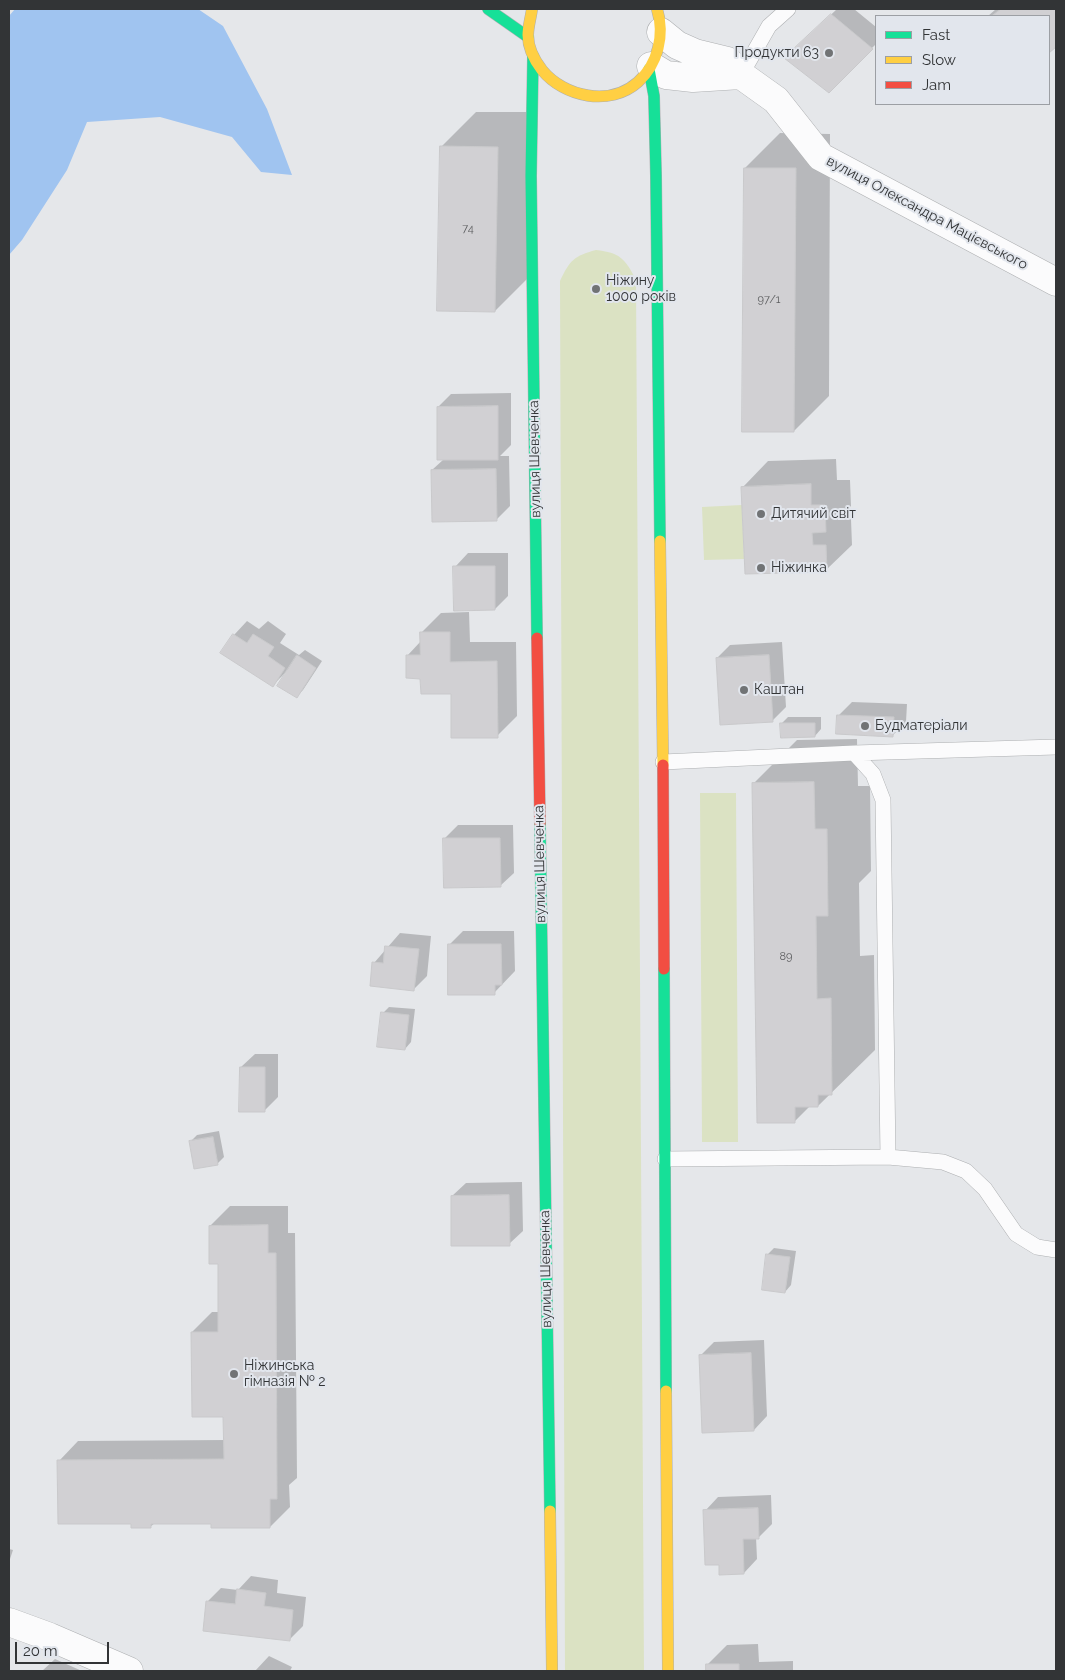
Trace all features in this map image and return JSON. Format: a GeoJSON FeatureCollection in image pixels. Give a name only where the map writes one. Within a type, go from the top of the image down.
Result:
{"type":"FeatureCollection","features":[{"type":"Feature","properties":{"kind":"main road"},"geometry":{"type":"LineString","coordinates":[[488,9],[528,38]]}},
{"type":"Feature","properties":{"kind":"main road"},"geometry":{"type":"LineString","coordinates":[[532,9],[529,18],[528,38],[533,56],[542,72],[554,84],[570,92],[587,97],[605,96],[622,92],[637,82],[650,68],[658,52],[659,20]]}},
{"type":"Feature","properties":{"kind":"main road","name":"вулиця Шевченка"},"geometry":{"type":"LineString","coordinates":[[533,56],[530,176],[552,1671]]}},
{"type":"Feature","properties":{"kind":"main road"},"geometry":{"type":"LineString","coordinates":[[650,68],[654,96],[656,176],[663,762],[668,1671]]}},
{"type":"Feature","properties":{"kind":"street","name":"вулиця Олександра Мацієвського"},"geometry":{"type":"LineString","coordinates":[[659,20],[677,45],[695,53],[728,61],[741,75],[776,100],[821,157],[1056,282]]}},
{"type":"Feature","properties":{"kind":"street"},"geometry":{"type":"LineString","coordinates":[[650,68],[666,74],[693,78],[741,75]]}},
{"type":"Feature","properties":{"kind":"street"},"geometry":{"type":"LineString","coordinates":[[9,1622],[50,1637],[129,1671]]}},
{"type":"Feature","properties":{"kind":"lane"},"geometry":{"type":"LineString","coordinates":[[741,75],[769,26],[788,9]]}},
{"type":"Feature","properties":{"kind":"lane"},"geometry":{"type":"LineString","coordinates":[[663,762],[854,752],[1056,747]]}},
{"type":"Feature","properties":{"kind":"lane"},"geometry":{"type":"LineString","coordinates":[[854,752],[873,774],[883,800],[888,1157]]}},
{"type":"Feature","properties":{"kind":"lane"},"geometry":{"type":"LineString","coordinates":[[666,1159],[888,1157],[943,1162],[966,1171],[985,1188],[1016,1234],[1037,1247],[1056,1250]]}},
{"type":"Feature","properties":{"kind":"green space"},"geometry":{"type":"Polygon","coordinates":[[[596,250],[611,253],[621,258],[636,280],[644,1671],[565,1671],[560,281],[574,260],[582,254],[596,250]]]}},
{"type":"Feature","properties":{"kind":"green space"},"geometry":{"type":"Polygon","coordinates":[[[742,505],[744,559],[704,560],[702,507],[742,505]]]}},
{"type":"Feature","properties":{"kind":"green space"},"geometry":{"type":"Polygon","coordinates":[[[700,793],[736,793],[738,1142],[702,1142],[700,793]]]}},
{"type":"Feature","properties":{"kind":"water"},"geometry":{"type":"Polygon","coordinates":[[[15,9],[198,9],[223,26],[267,109],[292,175],[261,172],[232,137],[160,117],[87,122],[67,170],[22,240],[9,255],[9,16],[15,9]]]}},
{"type":"Feature","properties":{"kind":"building"},"geometry":{"type":"Polygon","coordinates":[[[1001,9],[1056,9],[1056,47],[1050,52],[1050,15],[993,15],[1001,9]]]}},
{"type":"Feature","properties":{"kind":"building","name":"Продукти 63"},"geometry":{"type":"Polygon","coordinates":[[[831,14],[873,49],[829,93],[784,58],[831,14]]]}},
{"type":"Feature","properties":{"kind":"building"},"geometry":{"type":"Polygon","coordinates":[[[440,146],[498,147],[495,312],[437,311],[440,146]]]}},
{"type":"Feature","properties":{"kind":"building"},"geometry":{"type":"Polygon","coordinates":[[[744,168],[796,168],[794,432],[742,432],[744,168]]]}},
{"type":"Feature","properties":{"kind":"building"},"geometry":{"type":"Polygon","coordinates":[[[498,406],[498,460],[437,460],[437,407],[498,406]]]}},
{"type":"Feature","properties":{"kind":"building"},"geometry":{"type":"Polygon","coordinates":[[[496,469],[497,521],[432,522],[431,470],[496,469]]]}},
{"type":"Feature","properties":{"kind":"building"},"geometry":{"type":"Polygon","coordinates":[[[811,484],[811,505],[825,505],[826,532],[812,533],[813,545],[826,545],[827,572],[745,574],[741,487],[811,484]]]}},
{"type":"Feature","properties":{"kind":"building"},"geometry":{"type":"Polygon","coordinates":[[[453,566],[495,566],[495,610],[454,611],[453,566]]]}},
{"type":"Feature","properties":{"kind":"building"},"geometry":{"type":"Polygon","coordinates":[[[420,632],[450,632],[450,662],[497,661],[498,738],[451,738],[451,694],[421,694],[420,679],[406,678],[406,655],[420,655],[420,632]]]}},
{"type":"Feature","properties":{"kind":"building"},"geometry":{"type":"Polygon","coordinates":[[[233,634],[247,643],[253,634],[274,647],[268,656],[285,668],[273,687],[220,653],[233,634]]]}},
{"type":"Feature","properties":{"kind":"building"},"geometry":{"type":"Polygon","coordinates":[[[297,655],[316,668],[297,698],[277,686],[297,655]]]}},
{"type":"Feature","properties":{"kind":"building","name":"Каштан"},"geometry":{"type":"Polygon","coordinates":[[[769,655],[773,722],[720,725],[716,658],[769,655]]]}},
{"type":"Feature","properties":{"kind":"building","name":"Будматеріали"},"geometry":{"type":"Polygon","coordinates":[[[837,715],[894,717],[893,737],[836,734],[837,715]]]}},
{"type":"Feature","properties":{"kind":"building"},"geometry":{"type":"Polygon","coordinates":[[[780,723],[815,723],[815,737],[781,738],[780,723]]]}},
{"type":"Feature","properties":{"kind":"building"},"geometry":{"type":"Polygon","coordinates":[[[814,782],[815,829],[827,829],[828,916],[816,916],[817,999],[831,998],[832,1095],[818,1095],[818,1107],[795,1107],[795,1123],[757,1123],[752,783],[814,782]]]}},
{"type":"Feature","properties":{"kind":"building"},"geometry":{"type":"Polygon","coordinates":[[[443,838],[500,838],[501,887],[444,888],[443,838]]]}},
{"type":"Feature","properties":{"kind":"building"},"geometry":{"type":"Polygon","coordinates":[[[448,944],[501,944],[502,985],[495,985],[495,995],[448,995],[448,944]]]}},
{"type":"Feature","properties":{"kind":"building"},"geometry":{"type":"Polygon","coordinates":[[[385,946],[419,949],[414,991],[370,986],[372,962],[383,963],[385,946]]]}},
{"type":"Feature","properties":{"kind":"building"},"geometry":{"type":"Polygon","coordinates":[[[381,1012],[409,1015],[405,1050],[377,1047],[381,1012]]]}},
{"type":"Feature","properties":{"kind":"building"},"geometry":{"type":"Polygon","coordinates":[[[240,1067],[265,1067],[265,1112],[239,1112],[240,1067]]]}},
{"type":"Feature","properties":{"kind":"building"},"geometry":{"type":"Polygon","coordinates":[[[213,1137],[218,1165],[194,1169],[189,1141],[213,1137]]]}},
{"type":"Feature","properties":{"kind":"building"},"geometry":{"type":"Polygon","coordinates":[[[509,1195],[510,1246],[451,1246],[451,1196],[509,1195]]]}},
{"type":"Feature","properties":{"kind":"building","name":"Ніжинська гімназія № 2"},"geometry":{"type":"Polygon","coordinates":[[[268,1225],[268,1253],[276,1253],[277,1499],[270,1499],[270,1528],[211,1528],[211,1524],[151,1524],[151,1528],[131,1528],[131,1524],[58,1524],[57,1460],[224,1459],[223,1417],[192,1417],[191,1332],[218,1332],[218,1264],[209,1264],[209,1226],[268,1225]]]}},
{"type":"Feature","properties":{"kind":"building"},"geometry":{"type":"Polygon","coordinates":[[[766,1254],[790,1257],[785,1293],[762,1290],[766,1254]]]}},
{"type":"Feature","properties":{"kind":"building"},"geometry":{"type":"Polygon","coordinates":[[[751,1353],[754,1431],[702,1433],[699,1355],[751,1353]]]}},
{"type":"Feature","properties":{"kind":"building"},"geometry":{"type":"Polygon","coordinates":[[[758,1508],[759,1539],[743,1539],[744,1574],[719,1575],[719,1565],[705,1565],[703,1510],[758,1508]]]}},
{"type":"Feature","properties":{"kind":"building"},"geometry":{"type":"Polygon","coordinates":[[[237,1589],[266,1593],[264,1606],[293,1610],[290,1641],[203,1631],[206,1601],[235,1604],[237,1589]]]}},
{"type":"Feature","properties":{"kind":"building"},"geometry":{"type":"Polygon","coordinates":[[[706,1664],[739,1664],[739,1671],[706,1671],[706,1664]]]}},
{"type":"Feature","properties":{"kind":"traffic: fast"},"geometry":{"type":"LineString","coordinates":[[488,9],[528,37]]}},
{"type":"Feature","properties":{"kind":"traffic: fast"},"geometry":{"type":"LineString","coordinates":[[533,56],[531,176],[537,638]]}},
{"type":"Feature","properties":{"kind":"traffic: fast"},"geometry":{"type":"LineString","coordinates":[[649,69],[654,96],[656,176],[660,541]]}},
{"type":"Feature","properties":{"kind":"traffic: fast"},"geometry":{"type":"LineString","coordinates":[[540,824],[550,1511]]}},
{"type":"Feature","properties":{"kind":"traffic: fast"},"geometry":{"type":"LineString","coordinates":[[664,969],[666,1391]]}},
{"type":"Feature","properties":{"kind":"traffic: slow"},"geometry":{"type":"LineString","coordinates":[[532,9],[528,40],[532,54],[542,70],[562,87],[575,92],[601,96],[627,90],[638,82],[651,67],[660,39],[657,9]]}},
{"type":"Feature","properties":{"kind":"traffic: slow"},"geometry":{"type":"LineString","coordinates":[[660,541],[663,765]]}},
{"type":"Feature","properties":{"kind":"traffic: slow"},"geometry":{"type":"LineString","coordinates":[[666,1391],[668,1671]]}},
{"type":"Feature","properties":{"kind":"traffic: slow"},"geometry":{"type":"LineString","coordinates":[[550,1511],[552,1671]]}},
{"type":"Feature","properties":{"kind":"traffic: jam"},"geometry":{"type":"LineString","coordinates":[[537,638],[540,824]]}},
{"type":"Feature","properties":{"kind":"traffic: jam"},"geometry":{"type":"LineString","coordinates":[[663,765],[664,969]]}},
{"type":"Feature","properties":{"kind":"place","name":"Продукти 63"},"geometry":{"type":"Point","coordinates":[829,53]}},
{"type":"Feature","properties":{"kind":"place","name":"Ніжину 1000 років"},"geometry":{"type":"Point","coordinates":[596,289]}},
{"type":"Feature","properties":{"kind":"place","name":"Дитячий світ"},"geometry":{"type":"Point","coordinates":[761,514]}},
{"type":"Feature","properties":{"kind":"place","name":"Ніжинка"},"geometry":{"type":"Point","coordinates":[761,568]}},
{"type":"Feature","properties":{"kind":"place","name":"Каштан"},"geometry":{"type":"Point","coordinates":[744,690]}},
{"type":"Feature","properties":{"kind":"place","name":"Будматеріали"},"geometry":{"type":"Point","coordinates":[865,726]}},
{"type":"Feature","properties":{"kind":"place","name":"Ніжинська гімназія № 2"},"geometry":{"type":"Point","coordinates":[234,1374]}}]}
